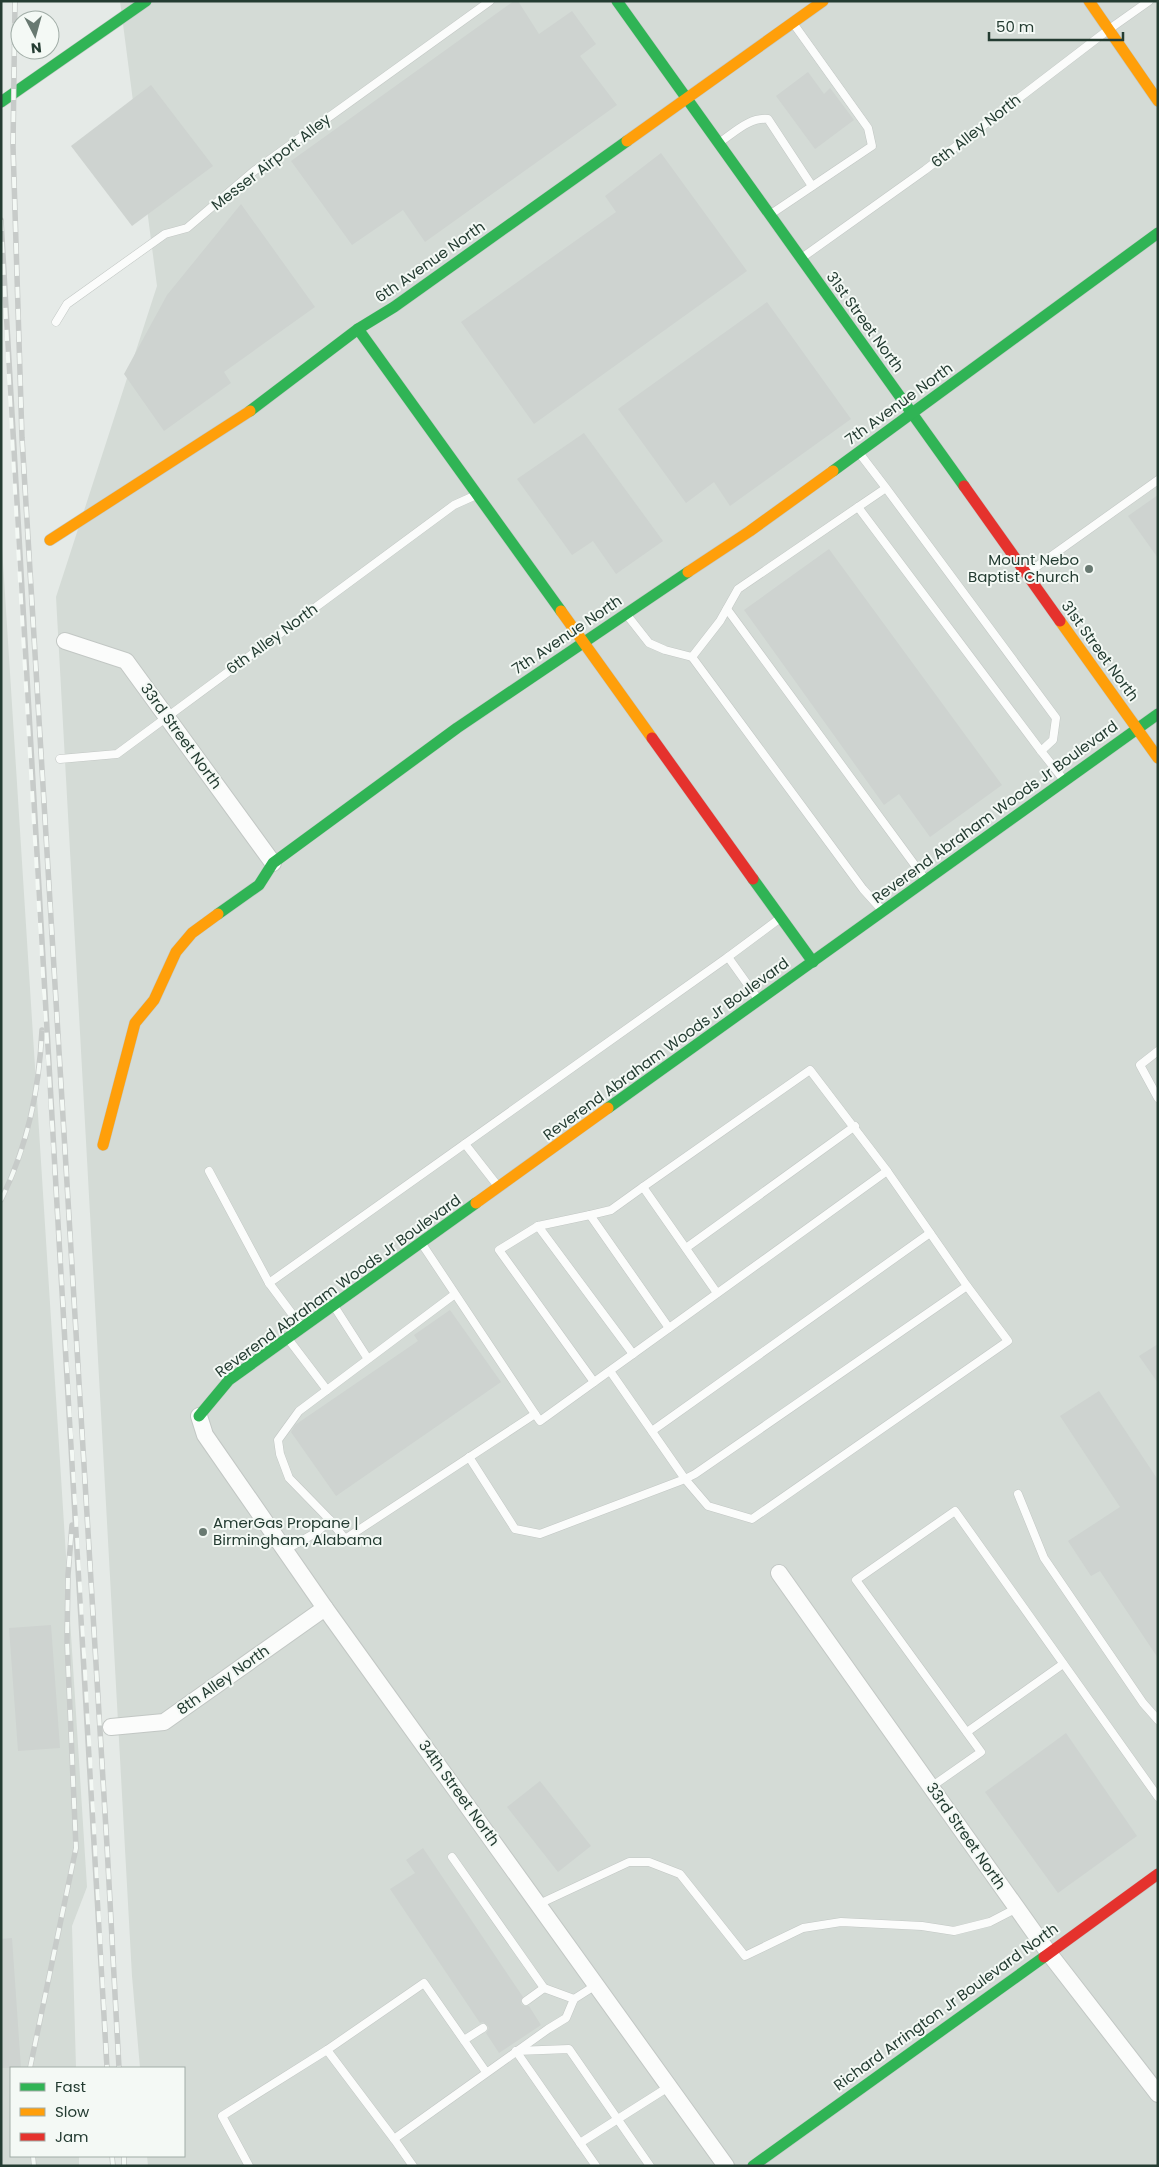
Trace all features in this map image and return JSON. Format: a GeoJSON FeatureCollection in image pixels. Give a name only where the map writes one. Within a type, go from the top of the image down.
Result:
{"type":"FeatureCollection","features":[{"type":"Feature","properties":{"kind":"street"},"geometry":{"type":"LineString","coordinates":[[1,102],[146,1]]}},
{"type":"Feature","properties":{"kind":"street","name":"31st Street North"},"geometry":{"type":"LineString","coordinates":[[617,1],[1158,758]]}},
{"type":"Feature","properties":{"kind":"street","name":"6th Avenue North"},"geometry":{"type":"LineString","coordinates":[[50,540],[237,421],[358,329],[394,307],[822,1]]}},
{"type":"Feature","properties":{"kind":"street"},"geometry":{"type":"LineString","coordinates":[[1089,1],[1158,101]]}},
{"type":"Feature","properties":{"kind":"street","name":"7th Avenue North"},"geometry":{"type":"LineString","coordinates":[[103,1146],[135,1023],[154,1000],[176,952],[192,933],[259,885],[273,863],[457,728],[625,613],[750,532],[911,412],[975,368],[1158,233]]}},
{"type":"Feature","properties":{"kind":"street"},"geometry":{"type":"LineString","coordinates":[[358,329],[813,962]]}},
{"type":"Feature","properties":{"kind":"street","name":"33rd Street North"},"geometry":{"type":"LineString","coordinates":[[65,641],[126,661],[273,863]]}},
{"type":"Feature","properties":{"kind":"street","name":"Reverend Abraham Woods Jr Boulevard"},"geometry":{"type":"LineString","coordinates":[[199,1416],[229,1380],[1158,714]]}},
{"type":"Feature","properties":{"kind":"street","name":"34th Street North"},"geometry":{"type":"LineString","coordinates":[[199,1416],[205,1435],[325,1608],[726,2166]]}},
{"type":"Feature","properties":{"kind":"street","name":"33rd Street North"},"geometry":{"type":"LineString","coordinates":[[779,1573],[1048,1952],[1158,2094]]}},
{"type":"Feature","properties":{"kind":"street","name":"8th Alley North"},"geometry":{"type":"LineString","coordinates":[[111,1726],[164,1722],[325,1608]]}},
{"type":"Feature","properties":{"kind":"street","name":"Richard Arrington Jr Boulevard North"},"geometry":{"type":"LineString","coordinates":[[753,2166],[1158,1874]]}},
{"type":"Feature","properties":{"kind":"lane","name":"Messer Airport Alley"},"geometry":{"type":"LineString","coordinates":[[56,322],[67,304],[165,234],[187,228],[254,171],[490,1]]}},
{"type":"Feature","properties":{"kind":"lane","name":"6th Alley North"},"geometry":{"type":"LineString","coordinates":[[800,258],[925,170],[1108,30],[1149,1]]}},
{"type":"Feature","properties":{"kind":"lane"},"geometry":{"type":"LineString","coordinates":[[770,215],[872,146],[868,128],[793,22]]}},
{"type":"Feature","properties":{"kind":"lane"},"geometry":{"type":"LineString","coordinates":[[718,143],[749,122],[761,118],[768,119],[812,186]]}},
{"type":"Feature","properties":{"kind":"lane"},"geometry":{"type":"LineString","coordinates":[[859,452],[1056,718],[1053,740],[1041,751]]}},
{"type":"Feature","properties":{"kind":"lane"},"geometry":{"type":"LineString","coordinates":[[1025,574],[1158,480]]}},
{"type":"Feature","properties":{"kind":"lane"},"geometry":{"type":"LineString","coordinates":[[692,657],[720,622],[738,589],[886,488]]}},
{"type":"Feature","properties":{"kind":"lane","name":"6th Alley North"},"geometry":{"type":"LineString","coordinates":[[60,759],[117,754],[454,505],[476,495]]}},
{"type":"Feature","properties":{"kind":"lane"},"geometry":{"type":"LineString","coordinates":[[858,507],[1064,781]]}},
{"type":"Feature","properties":{"kind":"lane"},"geometry":{"type":"LineString","coordinates":[[727,609],[926,880]]}},
{"type":"Feature","properties":{"kind":"lane"},"geometry":{"type":"LineString","coordinates":[[625,613],[649,643],[664,650],[692,657],[863,888],[883,912]]}},
{"type":"Feature","properties":{"kind":"lane"},"geometry":{"type":"LineString","coordinates":[[269,1283],[781,918]]}},
{"type":"Feature","properties":{"kind":"lane"},"geometry":{"type":"LineString","coordinates":[[728,956],[759,1000]]}},
{"type":"Feature","properties":{"kind":"lane"},"geometry":{"type":"LineString","coordinates":[[1158,1051],[1140,1065],[1158,1098]]}},
{"type":"Feature","properties":{"kind":"lane"},"geometry":{"type":"LineString","coordinates":[[594,1382],[499,1250],[538,1226],[611,1210],[810,1070],[855,1126],[967,1286],[1008,1341],[752,1519],[708,1506],[685,1479],[610,1371]]}},
{"type":"Feature","properties":{"kind":"lane"},"geometry":{"type":"LineString","coordinates":[[686,1248],[855,1126]]}},
{"type":"Feature","properties":{"kind":"lane"},"geometry":{"type":"LineString","coordinates":[[465,1144],[498,1187]]}},
{"type":"Feature","properties":{"kind":"lane"},"geometry":{"type":"LineString","coordinates":[[209,1171],[269,1283],[302,1328]]}},
{"type":"Feature","properties":{"kind":"lane"},"geometry":{"type":"LineString","coordinates":[[421,1242],[540,1422],[887,1171]]}},
{"type":"Feature","properties":{"kind":"lane"},"geometry":{"type":"LineString","coordinates":[[643,1188],[718,1293]]}},
{"type":"Feature","properties":{"kind":"lane"},"geometry":{"type":"LineString","coordinates":[[590,1215],[669,1328]]}},
{"type":"Feature","properties":{"kind":"lane"},"geometry":{"type":"LineString","coordinates":[[538,1226],[633,1354]]}},
{"type":"Feature","properties":{"kind":"lane"},"geometry":{"type":"LineString","coordinates":[[652,1431],[930,1233]]}},
{"type":"Feature","properties":{"kind":"lane"},"geometry":{"type":"LineString","coordinates":[[469,1457],[515,1529],[540,1534],[695,1474],[967,1286]]}},
{"type":"Feature","properties":{"kind":"lane"},"geometry":{"type":"LineString","coordinates":[[455,1294],[299,1411],[278,1440],[280,1454],[289,1478],[330,1520],[345,1539],[535,1414]]}},
{"type":"Feature","properties":{"kind":"lane"},"geometry":{"type":"LineString","coordinates":[[334,1305],[368,1359]]}},
{"type":"Feature","properties":{"kind":"lane"},"geometry":{"type":"LineString","coordinates":[[288,1338],[327,1390]]}},
{"type":"Feature","properties":{"kind":"lane"},"geometry":{"type":"LineString","coordinates":[[1018,1494],[1044,1558],[1143,1703],[1158,1720]]}},
{"type":"Feature","properties":{"kind":"lane"},"geometry":{"type":"LineString","coordinates":[[931,1787],[981,1752],[856,1580],[955,1511],[1158,1797]]}},
{"type":"Feature","properties":{"kind":"lane"},"geometry":{"type":"LineString","coordinates":[[285,1550],[317,1532],[330,1520]]}},
{"type":"Feature","properties":{"kind":"lane"},"geometry":{"type":"LineString","coordinates":[[967,1732],[1063,1664]]}},
{"type":"Feature","properties":{"kind":"lane"},"geometry":{"type":"LineString","coordinates":[[452,1857],[544,1988],[574,1999]]}},
{"type":"Feature","properties":{"kind":"lane"},"geometry":{"type":"LineString","coordinates":[[539,1904],[630,1862],[649,1862],[680,1874],[744,1956],[803,1928],[841,1922],[922,1926],[954,1931],[990,1922],[1017,1908]]}},
{"type":"Feature","properties":{"kind":"lane"},"geometry":{"type":"LineString","coordinates":[[249,2166],[222,2116],[327,2050],[424,1983],[486,2072]]}},
{"type":"Feature","properties":{"kind":"lane"},"geometry":{"type":"LineString","coordinates":[[394,2139],[486,2072],[566,2018],[574,1999],[596,1985]]}},
{"type":"Feature","properties":{"kind":"lane"},"geometry":{"type":"LineString","coordinates":[[526,2001],[544,1988]]}},
{"type":"Feature","properties":{"kind":"lane"},"geometry":{"type":"LineString","coordinates":[[464,2040],[483,2028]]}},
{"type":"Feature","properties":{"kind":"lane"},"geometry":{"type":"LineString","coordinates":[[516,2051],[569,2049],[650,2166]]}},
{"type":"Feature","properties":{"kind":"lane"},"geometry":{"type":"LineString","coordinates":[[327,2050],[413,2166]]}},
{"type":"Feature","properties":{"kind":"lane"},"geometry":{"type":"LineString","coordinates":[[516,2051],[596,2166]]}},
{"type":"Feature","properties":{"kind":"lane"},"geometry":{"type":"LineString","coordinates":[[580,2144],[670,2086]]}},
{"type":"Feature","properties":{"kind":"shaded area"},"geometry":{"type":"Polygon","coordinates":[[[120,1],[1158,1],[1158,2166],[148,2166],[147,2157],[185,2157],[185,2067],[140,2067],[132,1976],[56,597],[157,286],[120,1]]]}},
{"type":"Feature","properties":{"kind":"shaded area"},"geometry":{"type":"Polygon","coordinates":[[[1,531],[87,1887],[72,1926],[76,2067],[10,2067],[10,2157],[79,2157],[79,2166],[1,2166],[1,531]]]}},
{"type":"Feature","properties":{"kind":"building"},"geometry":{"type":"Polygon","coordinates":[[[514,1],[518,1],[539,34],[572,11],[596,44],[580,56],[617,105],[425,242],[403,210],[352,245],[291,161],[514,1]]]}},
{"type":"Feature","properties":{"kind":"building"},"geometry":{"type":"Polygon","coordinates":[[[808,72],[824,94],[830,88],[854,120],[815,149],[776,96],[808,72]]]}},
{"type":"Feature","properties":{"kind":"building"},"geometry":{"type":"Polygon","coordinates":[[[151,85],[213,166],[132,226],[71,146],[151,85]]]}},
{"type":"Feature","properties":{"kind":"building"},"geometry":{"type":"Polygon","coordinates":[[[661,153],[747,271],[534,424],[461,322],[616,212],[605,196],[661,153]]]}},
{"type":"Feature","properties":{"kind":"building"},"geometry":{"type":"Polygon","coordinates":[[[241,204],[315,307],[224,372],[231,383],[164,431],[124,374],[167,295],[241,204]]]}},
{"type":"Feature","properties":{"kind":"building"},"geometry":{"type":"Polygon","coordinates":[[[767,302],[851,419],[730,506],[714,482],[686,503],[618,409],[767,302]]]}},
{"type":"Feature","properties":{"kind":"building"},"geometry":{"type":"Polygon","coordinates":[[[584,433],[663,541],[616,574],[593,541],[572,555],[517,479],[584,433]]]}},
{"type":"Feature","properties":{"kind":"building"},"geometry":{"type":"Polygon","coordinates":[[[1158,495],[1158,558],[1128,516],[1158,495]]]}},
{"type":"Feature","properties":{"kind":"building"},"geometry":{"type":"Polygon","coordinates":[[[829,549],[1002,785],[930,837],[899,794],[884,805],[744,610],[829,549]]]}},
{"type":"Feature","properties":{"kind":"building"},"geometry":{"type":"Polygon","coordinates":[[[450,1310],[501,1382],[336,1496],[291,1432],[295,1425],[418,1341],[414,1335],[450,1310]]]}},
{"type":"Feature","properties":{"kind":"building"},"geometry":{"type":"Polygon","coordinates":[[[1158,1344],[1158,1383],[1139,1356],[1158,1344]]]}},
{"type":"Feature","properties":{"kind":"building"},"geometry":{"type":"Polygon","coordinates":[[[1099,1391],[1158,1480],[1158,1658],[1100,1571],[1091,1576],[1068,1541],[1120,1507],[1060,1416],[1099,1391]]]}},
{"type":"Feature","properties":{"kind":"building"},"geometry":{"type":"Polygon","coordinates":[[[51,1625],[60,1748],[18,1751],[9,1628],[51,1625]]]}},
{"type":"Feature","properties":{"kind":"building"},"geometry":{"type":"Polygon","coordinates":[[[1066,1733],[1137,1836],[1058,1893],[985,1792],[1066,1733]]]}},
{"type":"Feature","properties":{"kind":"building"},"geometry":{"type":"Polygon","coordinates":[[[540,1781],[591,1846],[558,1872],[507,1807],[540,1781]]]}},
{"type":"Feature","properties":{"kind":"building"},"geometry":{"type":"Polygon","coordinates":[[[423,1848],[523,1997],[521,2004],[529,2006],[541,2025],[499,2053],[486,2033],[489,2028],[483,2022],[480,2023],[390,1889],[415,1873],[406,1860],[423,1848]]]}},
{"type":"Feature","properties":{"kind":"building"},"geometry":{"type":"Polygon","coordinates":[[[12,1938],[21,2067],[1,2068],[1,1939],[12,1938]]]}},
{"type":"Feature","properties":{"kind":"railway"},"geometry":{"type":"LineString","coordinates":[[15,1],[13,146],[22,438],[119,2067]]}},
{"type":"Feature","properties":{"kind":"railway"},"geometry":{"type":"LineString","coordinates":[[1,220],[107,2067]]}},
{"type":"Feature","properties":{"kind":"railway"},"geometry":{"type":"LineString","coordinates":[[1,1200],[25,1138],[35,1096],[42,1030]]}},
{"type":"Feature","properties":{"kind":"railway"},"geometry":{"type":"LineString","coordinates":[[30,2067],[76,1848],[67,1641],[68,1575],[72,1525]]}},
{"type":"Feature","properties":{"kind":"railway"},"geometry":{"type":"LineString","coordinates":[[33,2157],[34,2166]]}},
{"type":"Feature","properties":{"kind":"railway"},"geometry":{"type":"LineString","coordinates":[[112,2157],[113,2166]]}},
{"type":"Feature","properties":{"kind":"railway"},"geometry":{"type":"LineString","coordinates":[[124,2157],[124,2166]]}},
{"type":"Feature","properties":{"kind":"traffic: fast"},"geometry":{"type":"LineString","coordinates":[[1,102],[146,1]]}},
{"type":"Feature","properties":{"kind":"traffic: fast"},"geometry":{"type":"LineString","coordinates":[[617,1],[964,486]]}},
{"type":"Feature","properties":{"kind":"traffic: fast"},"geometry":{"type":"LineString","coordinates":[[250,411],[358,329],[394,307],[627,141]]}},
{"type":"Feature","properties":{"kind":"traffic: fast"},"geometry":{"type":"LineString","coordinates":[[833,471],[1158,233]]}},
{"type":"Feature","properties":{"kind":"traffic: fast"},"geometry":{"type":"LineString","coordinates":[[358,329],[561,611]]}},
{"type":"Feature","properties":{"kind":"traffic: fast"},"geometry":{"type":"LineString","coordinates":[[218,914],[259,885],[273,863],[457,728],[688,572]]}},
{"type":"Feature","properties":{"kind":"traffic: fast"},"geometry":{"type":"LineString","coordinates":[[608,1108],[1158,714]]}},
{"type":"Feature","properties":{"kind":"traffic: fast"},"geometry":{"type":"LineString","coordinates":[[753,879],[813,962]]}},
{"type":"Feature","properties":{"kind":"traffic: fast"},"geometry":{"type":"LineString","coordinates":[[199,1416],[229,1380],[476,1203]]}},
{"type":"Feature","properties":{"kind":"traffic: fast"},"geometry":{"type":"LineString","coordinates":[[753,2166],[1044,1957]]}},
{"type":"Feature","properties":{"kind":"traffic: slow"},"geometry":{"type":"LineString","coordinates":[[627,141],[823,1]]}},
{"type":"Feature","properties":{"kind":"traffic: slow"},"geometry":{"type":"LineString","coordinates":[[1089,1],[1158,101]]}},
{"type":"Feature","properties":{"kind":"traffic: slow"},"geometry":{"type":"LineString","coordinates":[[50,540],[250,411]]}},
{"type":"Feature","properties":{"kind":"traffic: slow"},"geometry":{"type":"LineString","coordinates":[[688,572],[750,531],[833,471]]}},
{"type":"Feature","properties":{"kind":"traffic: slow"},"geometry":{"type":"LineString","coordinates":[[561,611],[652,738]]}},
{"type":"Feature","properties":{"kind":"traffic: slow"},"geometry":{"type":"LineString","coordinates":[[1060,621],[1158,758]]}},
{"type":"Feature","properties":{"kind":"traffic: slow"},"geometry":{"type":"LineString","coordinates":[[103,1145],[135,1023],[154,1000],[176,952],[192,933],[218,914]]}},
{"type":"Feature","properties":{"kind":"traffic: slow"},"geometry":{"type":"LineString","coordinates":[[476,1203],[608,1108]]}},
{"type":"Feature","properties":{"kind":"traffic: jam"},"geometry":{"type":"LineString","coordinates":[[964,486],[1060,621]]}},
{"type":"Feature","properties":{"kind":"traffic: jam"},"geometry":{"type":"LineString","coordinates":[[652,738],[753,879]]}},
{"type":"Feature","properties":{"kind":"traffic: jam"},"geometry":{"type":"LineString","coordinates":[[1044,1957],[1158,1874]]}},
{"type":"Feature","properties":{"kind":"place","name":"Mount Nebo Baptist Church"},"geometry":{"type":"Point","coordinates":[1089,569]}},
{"type":"Feature","properties":{"kind":"place","name":"AmerGas Propane | Birmingham, Alabama"},"geometry":{"type":"Point","coordinates":[203,1532]}}]}
